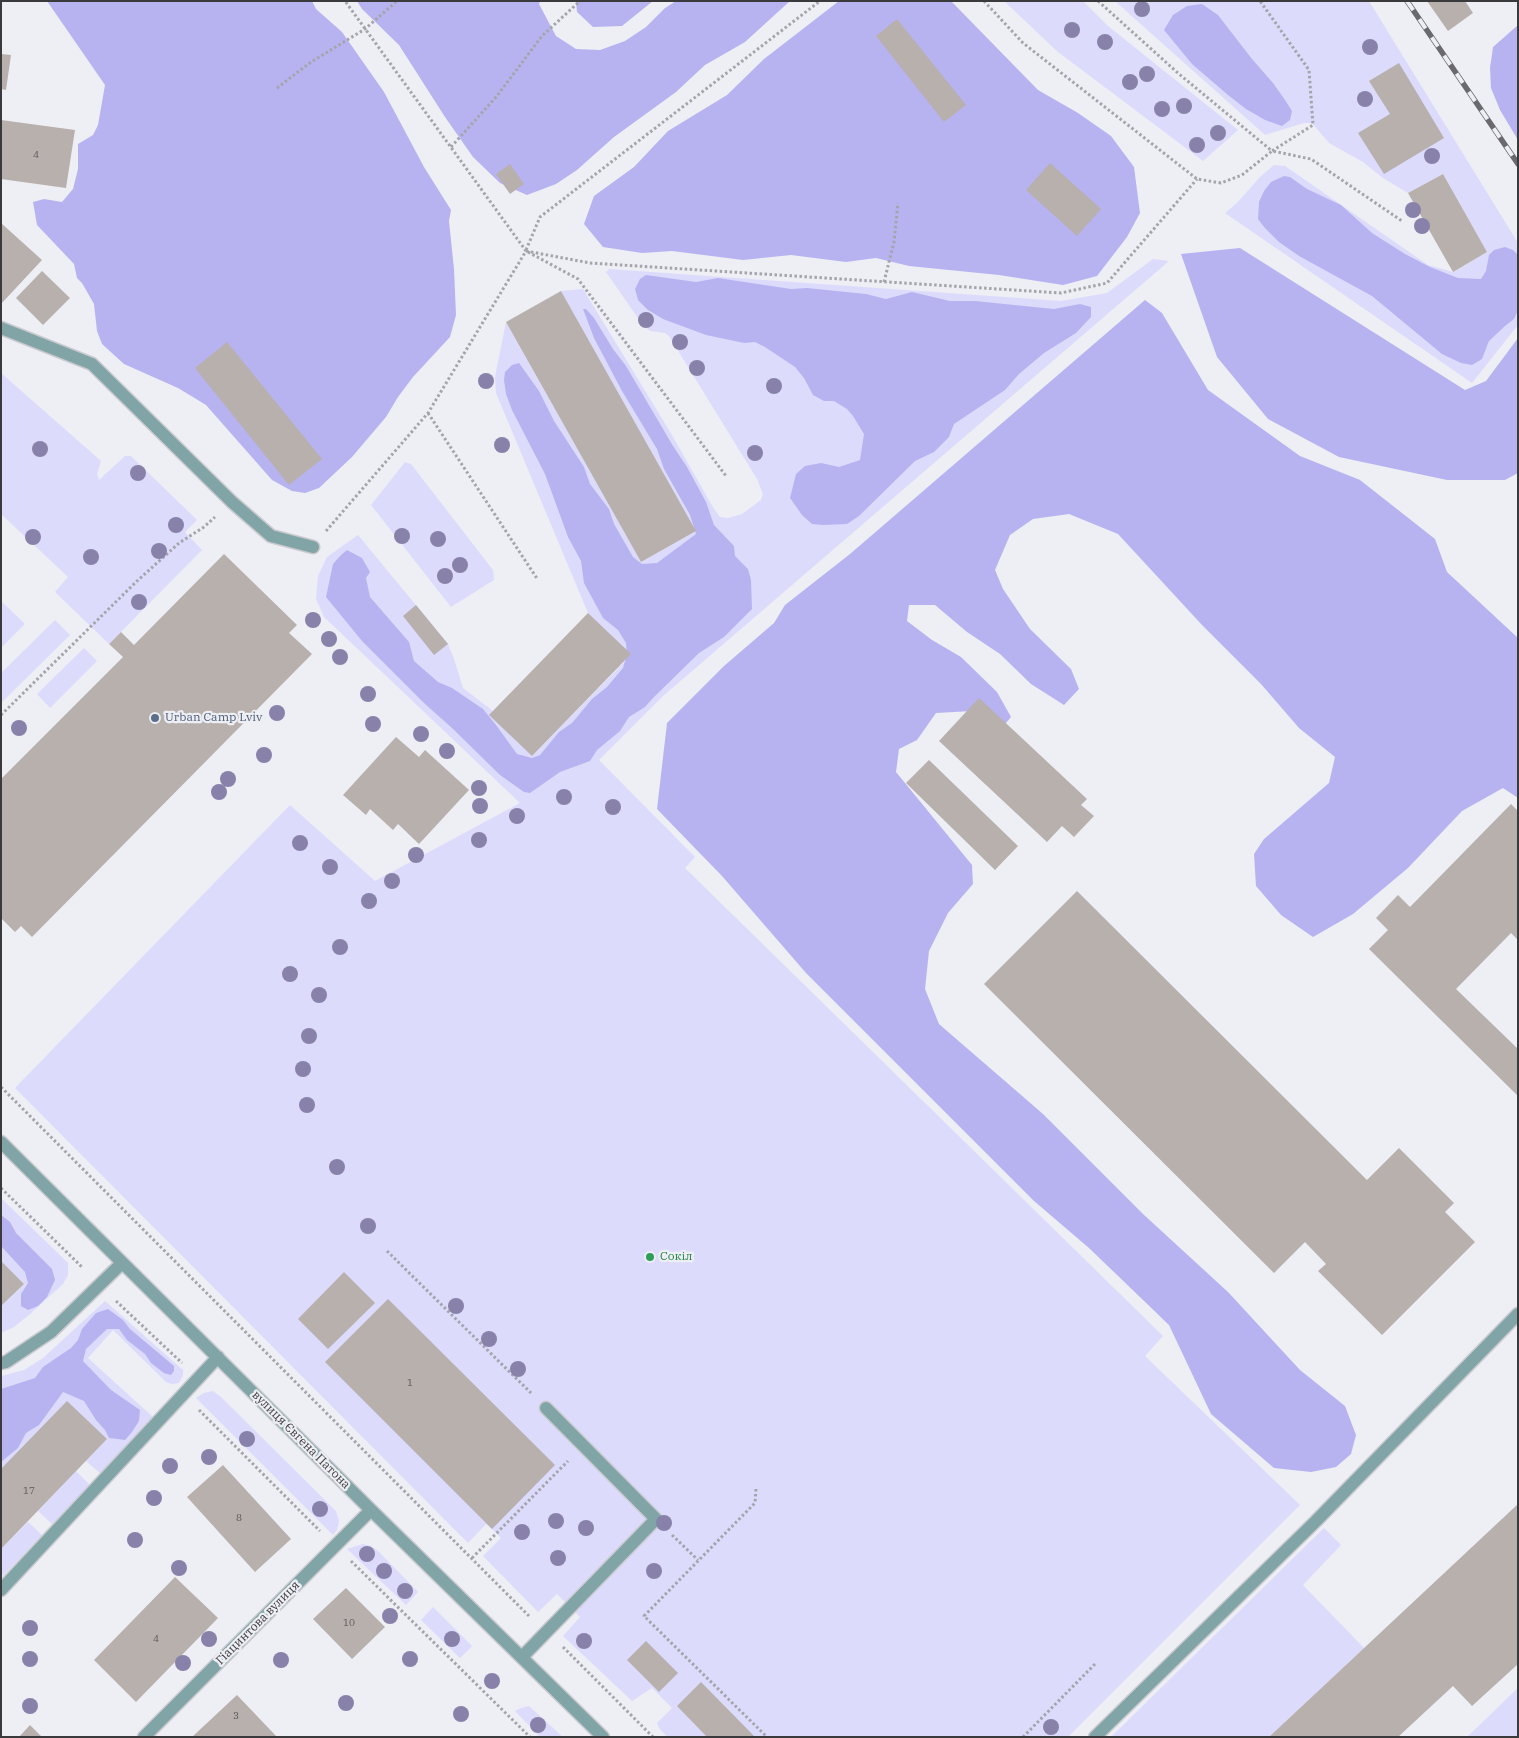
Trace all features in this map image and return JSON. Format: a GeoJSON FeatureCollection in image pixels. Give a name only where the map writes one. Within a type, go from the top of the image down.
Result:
{"type":"FeatureCollection","features":[{"type":"Feature","properties":{"kind":"street"},"geometry":{"type":"LineString","coordinates":[[1,328],[92,364],[232,502],[271,536],[313,547]]}},
{"type":"Feature","properties":{"kind":"street","name":"вулиця Євгена Патона"},"geometry":{"type":"LineString","coordinates":[[1,1142],[371,1510],[603,1737]]}},
{"type":"Feature","properties":{"kind":"street"},"geometry":{"type":"LineString","coordinates":[[1,1363],[6,1362],[52,1332],[122,1263]]}},
{"type":"Feature","properties":{"kind":"street"},"geometry":{"type":"LineString","coordinates":[[1095,1737],[1513,1329],[1518,1314]]}},
{"type":"Feature","properties":{"kind":"street"},"geometry":{"type":"LineString","coordinates":[[1,1590],[218,1357]]}},
{"type":"Feature","properties":{"kind":"street"},"geometry":{"type":"LineString","coordinates":[[522,1657],[656,1519],[546,1408]]}},
{"type":"Feature","properties":{"kind":"street","name":"Гіацинтова вулиця"},"geometry":{"type":"LineString","coordinates":[[144,1737],[371,1510]]}},
{"type":"Feature","properties":{"kind":"path"},"geometry":{"type":"LineString","coordinates":[[345,1],[526,251],[578,279],[726,476]]}},
{"type":"Feature","properties":{"kind":"path"},"geometry":{"type":"LineString","coordinates":[[277,88],[311,62],[365,29],[396,1]]}},
{"type":"Feature","properties":{"kind":"path"},"geometry":{"type":"LineString","coordinates":[[451,147],[497,96],[542,36],[580,1]]}},
{"type":"Feature","properties":{"kind":"path"},"geometry":{"type":"LineString","coordinates":[[313,547],[428,413],[526,251],[540,217],[820,1]]}},
{"type":"Feature","properties":{"kind":"path"},"geometry":{"type":"LineString","coordinates":[[984,1],[1023,43],[1197,179],[1221,183],[1242,175],[1272,151],[1313,125],[1309,70],[1260,1]]}},
{"type":"Feature","properties":{"kind":"path"},"geometry":{"type":"LineString","coordinates":[[1098,1],[1180,74],[1272,151],[1311,159],[1402,221]]}},
{"type":"Feature","properties":{"kind":"path"},"geometry":{"type":"LineString","coordinates":[[526,251],[590,263],[1061,293],[1107,283],[1197,179]]}},
{"type":"Feature","properties":{"kind":"path"},"geometry":{"type":"LineString","coordinates":[[884,282],[894,242],[898,203]]}},
{"type":"Feature","properties":{"kind":"path"},"geometry":{"type":"LineString","coordinates":[[428,413],[538,580]]}},
{"type":"Feature","properties":{"kind":"path"},"geometry":{"type":"LineString","coordinates":[[1,714],[136,582],[180,543],[204,527],[232,502]]}},
{"type":"Feature","properties":{"kind":"path"},"geometry":{"type":"LineString","coordinates":[[1,1087],[653,1737]]}},
{"type":"Feature","properties":{"kind":"path"},"geometry":{"type":"LineString","coordinates":[[1,1188],[190,1370],[184,1395],[530,1737]]}},
{"type":"Feature","properties":{"kind":"path"},"geometry":{"type":"LineString","coordinates":[[387,1251],[546,1408]]}},
{"type":"Feature","properties":{"kind":"path"},"geometry":{"type":"LineString","coordinates":[[472,1558],[584,1446]]}},
{"type":"Feature","properties":{"kind":"path"},"geometry":{"type":"LineString","coordinates":[[756,1489],[755,1503],[644,1616],[767,1737]]}},
{"type":"Feature","properties":{"kind":"path"},"geometry":{"type":"LineString","coordinates":[[656,1519],[698,1560]]}},
{"type":"Feature","properties":{"kind":"path"},"geometry":{"type":"LineString","coordinates":[[1023,1737],[1095,1664]]}},
{"type":"Feature","properties":{"kind":"shaded area"},"geometry":{"type":"Polygon","coordinates":[[[47,1],[312,1],[316,9],[342,32],[384,92],[424,167],[451,210],[449,221],[456,315],[450,337],[413,377],[386,417],[352,457],[319,488],[305,493],[292,491],[272,480],[206,405],[178,388],[124,364],[102,344],[97,331],[94,304],[77,278],[74,264],[37,225],[33,202],[44,199],[62,202],[73,189],[78,169],[78,144],[93,135],[98,125],[105,85],[47,1]]]}},
{"type":"Feature","properties":{"kind":"shaded area"},"geometry":{"type":"Polygon","coordinates":[[[357,1],[540,1],[539,4],[556,36],[576,49],[600,50],[625,41],[646,27],[665,8],[676,1],[790,1],[745,42],[705,65],[676,92],[614,137],[577,170],[556,184],[527,195],[500,183],[473,157],[399,45],[362,9],[357,1]]]}},
{"type":"Feature","properties":{"kind":"shaded area"},"geometry":{"type":"Polygon","coordinates":[[[576,1],[653,1],[622,26],[593,27],[577,12],[576,1]]]}},
{"type":"Feature","properties":{"kind":"shaded area"},"geometry":{"type":"Polygon","coordinates":[[[839,1],[951,1],[1038,90],[1078,113],[1111,136],[1134,167],[1140,213],[1127,237],[1097,276],[1063,285],[999,275],[909,266],[876,258],[846,262],[791,255],[743,260],[672,251],[642,253],[603,247],[584,224],[594,196],[634,167],[668,131],[727,95],[764,59],[839,1]]]}},
{"type":"Feature","properties":{"kind":"shaded area"},"geometry":{"type":"Polygon","coordinates":[[[1004,1],[1083,1],[1108,26],[1238,130],[1203,161],[1058,52],[1004,1]]]}},
{"type":"Feature","properties":{"kind":"shaded area"},"geometry":{"type":"Polygon","coordinates":[[[1115,1],[1369,1],[1518,243],[1518,325],[1472,383],[1225,213],[1274,165],[1285,166],[1428,265],[1453,272],[1487,252],[1443,174],[1408,193],[1383,178],[1363,162],[1329,143],[1312,123],[1304,123],[1265,135],[1115,1]]]}},
{"type":"Feature","properties":{"kind":"shaded area"},"geometry":{"type":"Polygon","coordinates":[[[1202,4],[1218,15],[1285,100],[1292,111],[1290,120],[1282,126],[1265,120],[1246,109],[1228,95],[1192,64],[1164,30],[1173,15],[1187,6],[1202,4]]]}},
{"type":"Feature","properties":{"kind":"shaded area"},"geometry":{"type":"Polygon","coordinates":[[[1518,25],[1518,140],[1500,110],[1491,88],[1490,68],[1493,47],[1518,25]]]}},
{"type":"Feature","properties":{"kind":"shaded area"},"geometry":{"type":"Polygon","coordinates":[[[1284,176],[1290,177],[1307,189],[1341,205],[1372,233],[1405,254],[1430,267],[1458,278],[1481,279],[1486,271],[1489,255],[1494,250],[1505,247],[1513,250],[1518,255],[1518,310],[1514,319],[1489,341],[1482,359],[1472,365],[1461,363],[1442,354],[1372,296],[1299,256],[1279,242],[1264,227],[1258,219],[1259,202],[1271,182],[1284,176]]]}},
{"type":"Feature","properties":{"kind":"shaded area"},"geometry":{"type":"Polygon","coordinates":[[[1240,248],[1465,390],[1486,381],[1518,338],[1518,473],[1505,480],[1447,480],[1339,457],[1268,419],[1217,357],[1181,254],[1240,248]]]}},
{"type":"Feature","properties":{"kind":"shaded area","name":"Сокіл"},"geometry":{"type":"Polygon","coordinates":[[[1153,259],[1169,261],[663,696],[599,760],[695,857],[685,868],[1163,1336],[1145,1356],[1300,1505],[1068,1737],[667,1737],[657,1723],[672,1708],[652,1688],[632,1701],[563,1636],[580,1617],[557,1594],[538,1612],[483,1556],[501,1538],[492,1529],[486,1524],[468,1543],[15,1088],[290,805],[375,881],[520,803],[324,617],[316,599],[318,576],[327,557],[358,535],[448,644],[463,688],[493,711],[490,715],[532,756],[631,655],[588,613],[496,393],[495,377],[506,322],[641,562],[696,531],[561,291],[583,289],[669,430],[714,509],[720,517],[728,518],[742,514],[761,500],[763,494],[757,479],[669,336],[665,333],[650,331],[642,324],[606,272],[609,269],[1061,301],[1107,293],[1153,259]]]}},
{"type":"Feature","properties":{"kind":"shaded area"},"geometry":{"type":"Polygon","coordinates":[[[646,275],[696,282],[718,278],[791,289],[807,288],[866,294],[886,299],[912,292],[950,301],[975,301],[1054,309],[1080,304],[1091,307],[1091,317],[1076,333],[1044,353],[1019,374],[1005,390],[954,424],[949,437],[934,452],[915,461],[859,516],[847,524],[812,524],[802,515],[790,498],[796,474],[805,466],[821,463],[839,467],[860,460],[864,434],[853,416],[847,409],[834,401],[824,401],[813,395],[804,378],[795,367],[765,347],[755,342],[744,343],[706,335],[663,319],[648,310],[638,300],[635,289],[640,279],[646,275]]]}},
{"type":"Feature","properties":{"kind":"shaded area"},"geometry":{"type":"Polygon","coordinates":[[[1145,300],[1162,313],[1208,390],[1300,456],[1360,480],[1435,539],[1447,572],[1518,638],[1518,798],[1503,788],[1462,811],[1408,868],[1353,914],[1313,937],[1281,915],[1256,886],[1254,854],[1264,839],[1329,783],[1335,757],[1299,728],[1261,684],[1202,625],[1118,534],[1069,514],[1033,519],[1010,535],[995,570],[1003,589],[1030,629],[1071,669],[1079,689],[1064,705],[1031,684],[1000,654],[967,632],[935,605],[909,605],[907,621],[932,640],[961,657],[997,692],[1011,717],[1001,729],[972,711],[936,713],[917,740],[899,749],[896,772],[972,865],[973,884],[948,913],[929,951],[925,989],[939,1024],[1043,1114],[1143,1214],[1228,1292],[1300,1370],[1345,1406],[1356,1435],[1351,1454],[1336,1467],[1311,1472],[1274,1468],[1211,1414],[1169,1325],[1089,1248],[1034,1201],[806,973],[722,876],[657,809],[667,723],[724,666],[774,623],[785,605],[850,554],[1145,300]]]}},
{"type":"Feature","properties":{"kind":"shaded area"},"geometry":{"type":"Polygon","coordinates":[[[583,309],[586,309],[594,318],[626,366],[687,467],[706,502],[714,525],[734,546],[735,556],[748,569],[751,580],[752,609],[724,637],[699,653],[645,707],[629,717],[620,731],[597,750],[590,761],[560,772],[530,793],[524,792],[500,775],[424,703],[362,641],[326,597],[333,564],[341,555],[347,550],[362,558],[370,572],[366,578],[370,597],[409,642],[414,661],[438,682],[452,688],[483,709],[517,754],[532,758],[540,755],[559,732],[572,723],[592,699],[607,687],[623,668],[627,654],[626,643],[618,630],[603,618],[584,583],[581,561],[568,537],[545,474],[512,410],[506,394],[505,372],[512,365],[519,363],[539,391],[554,421],[584,467],[590,484],[609,509],[614,524],[633,557],[642,564],[657,563],[696,534],[690,515],[664,469],[657,449],[622,391],[594,338],[583,309]]]}},
{"type":"Feature","properties":{"kind":"shaded area"},"geometry":{"type":"Polygon","coordinates":[[[1,373],[101,461],[97,474],[99,480],[125,456],[131,456],[197,520],[185,532],[202,550],[109,644],[55,592],[68,577],[1,514],[1,373]]]}},
{"type":"Feature","properties":{"kind":"shaded area"},"geometry":{"type":"Polygon","coordinates":[[[405,462],[411,464],[493,570],[494,580],[451,607],[371,505],[405,462]]]}},
{"type":"Feature","properties":{"kind":"shaded area"},"geometry":{"type":"Polygon","coordinates":[[[1,601],[25,624],[1,648],[1,601]]]}},
{"type":"Feature","properties":{"kind":"shaded area"},"geometry":{"type":"Polygon","coordinates":[[[55,620],[70,635],[1,703],[1,673],[55,620]]]}},
{"type":"Feature","properties":{"kind":"shaded area"},"geometry":{"type":"Polygon","coordinates":[[[84,648],[97,661],[50,708],[37,694],[84,648]]]}},
{"type":"Feature","properties":{"kind":"shaded area"},"geometry":{"type":"Polygon","coordinates":[[[1,1198],[68,1263],[68,1275],[63,1284],[30,1314],[14,1327],[1,1333],[1,1306],[24,1284],[1,1261],[1,1198]]]}},
{"type":"Feature","properties":{"kind":"shaded area"},"geometry":{"type":"Polygon","coordinates":[[[1,1215],[10,1222],[16,1233],[52,1269],[55,1280],[47,1297],[38,1306],[28,1310],[21,1306],[21,1294],[28,1283],[25,1272],[1,1246],[1,1215]]]}},
{"type":"Feature","properties":{"kind":"shaded area"},"geometry":{"type":"Polygon","coordinates":[[[105,1301],[183,1370],[179,1383],[172,1384],[166,1382],[113,1330],[88,1358],[154,1418],[101,1474],[86,1461],[107,1439],[1,1469],[1,1376],[24,1370],[43,1358],[105,1301]]]}},
{"type":"Feature","properties":{"kind":"shaded area"},"geometry":{"type":"Polygon","coordinates":[[[108,1309],[174,1366],[174,1371],[171,1375],[164,1373],[151,1363],[145,1354],[127,1340],[119,1329],[107,1329],[86,1349],[83,1361],[111,1390],[140,1410],[139,1421],[132,1432],[125,1440],[109,1438],[84,1401],[63,1392],[39,1425],[26,1433],[18,1448],[1,1462],[1,1389],[35,1378],[43,1367],[71,1348],[78,1340],[82,1329],[96,1313],[108,1309]]]}},
{"type":"Feature","properties":{"kind":"shaded area"},"geometry":{"type":"Polygon","coordinates":[[[213,1391],[336,1511],[339,1521],[337,1530],[333,1535],[196,1398],[204,1393],[213,1391]]]}},
{"type":"Feature","properties":{"kind":"shaded area"},"geometry":{"type":"Polygon","coordinates":[[[76,1471],[90,1485],[52,1524],[38,1511],[76,1471]]]}},
{"type":"Feature","properties":{"kind":"shaded area"},"geometry":{"type":"Polygon","coordinates":[[[28,1522],[42,1535],[3,1576],[1,1574],[1,1549],[28,1522]]]}},
{"type":"Feature","properties":{"kind":"shaded area"},"geometry":{"type":"Polygon","coordinates":[[[1324,1528],[1341,1545],[1303,1585],[1364,1648],[1269,1737],[1111,1737],[1324,1528]]]}},
{"type":"Feature","properties":{"kind":"shaded area"},"geometry":{"type":"Polygon","coordinates":[[[363,1544],[371,1546],[378,1551],[418,1592],[406,1605],[347,1549],[363,1544]]]}},
{"type":"Feature","properties":{"kind":"shaded area"},"geometry":{"type":"Polygon","coordinates":[[[433,1607],[472,1646],[460,1658],[421,1620],[433,1607]]]}},
{"type":"Feature","properties":{"kind":"shaded area"},"geometry":{"type":"Polygon","coordinates":[[[1518,1688],[1518,1737],[1467,1737],[1518,1688]]]}},
{"type":"Feature","properties":{"kind":"shaded area"},"geometry":{"type":"Polygon","coordinates":[[[529,1706],[563,1737],[540,1737],[515,1711],[529,1706]]]}},
{"type":"Feature","properties":{"kind":"building"},"geometry":{"type":"Polygon","coordinates":[[[1427,1],[1465,1],[1473,13],[1448,31],[1427,1]]]}},
{"type":"Feature","properties":{"kind":"building"},"geometry":{"type":"Polygon","coordinates":[[[897,19],[966,105],[944,122],[876,36],[897,19]]]}},
{"type":"Feature","properties":{"kind":"building"},"geometry":{"type":"Polygon","coordinates":[[[1,54],[11,55],[6,90],[1,89],[1,54]]]}},
{"type":"Feature","properties":{"kind":"building"},"geometry":{"type":"Polygon","coordinates":[[[1399,63],[1444,138],[1384,174],[1358,133],[1390,114],[1369,81],[1399,63]]]}},
{"type":"Feature","properties":{"kind":"building"},"geometry":{"type":"Polygon","coordinates":[[[1,120],[75,130],[66,188],[1,179],[1,120]]]}},
{"type":"Feature","properties":{"kind":"building"},"geometry":{"type":"Polygon","coordinates":[[[1050,163],[1101,209],[1077,236],[1026,190],[1050,163]]]}},
{"type":"Feature","properties":{"kind":"building"},"geometry":{"type":"Polygon","coordinates":[[[510,164],[524,184],[510,194],[496,174],[510,164]]]}},
{"type":"Feature","properties":{"kind":"building"},"geometry":{"type":"Polygon","coordinates":[[[1443,174],[1487,252],[1453,272],[1408,193],[1443,174]]]}},
{"type":"Feature","properties":{"kind":"building"},"geometry":{"type":"Polygon","coordinates":[[[1,223],[42,260],[1,304],[1,223]]]}},
{"type":"Feature","properties":{"kind":"building"},"geometry":{"type":"Polygon","coordinates":[[[42,271],[70,298],[43,325],[16,298],[42,271]]]}},
{"type":"Feature","properties":{"kind":"building"},"geometry":{"type":"Polygon","coordinates":[[[561,291],[696,531],[641,562],[506,322],[561,291]]]}},
{"type":"Feature","properties":{"kind":"building"},"geometry":{"type":"Polygon","coordinates":[[[227,342],[322,459],[289,485],[195,368],[227,342]]]}},
{"type":"Feature","properties":{"kind":"building","name":"Urban Camp Lviv"},"geometry":{"type":"Polygon","coordinates":[[[224,554],[297,625],[289,633],[312,654],[32,937],[21,926],[15,932],[1,918],[1,779],[123,657],[109,644],[121,632],[134,645],[224,554]]]}},
{"type":"Feature","properties":{"kind":"building"},"geometry":{"type":"Polygon","coordinates":[[[416,605],[448,644],[434,655],[403,616],[416,605]]]}},
{"type":"Feature","properties":{"kind":"building"},"geometry":{"type":"Polygon","coordinates":[[[588,613],[631,654],[532,756],[489,715],[588,613]]]}},
{"type":"Feature","properties":{"kind":"building"},"geometry":{"type":"Polygon","coordinates":[[[979,698],[1087,799],[1081,805],[1094,816],[1074,837],[1062,826],[1047,842],[939,741],[979,698]]]}},
{"type":"Feature","properties":{"kind":"building"},"geometry":{"type":"Polygon","coordinates":[[[396,737],[419,757],[425,750],[469,790],[419,844],[398,824],[393,830],[370,809],[366,815],[343,795],[396,737]]]}},
{"type":"Feature","properties":{"kind":"building"},"geometry":{"type":"Polygon","coordinates":[[[929,760],[1018,846],[995,870],[906,783],[929,760]]]}},
{"type":"Feature","properties":{"kind":"building"},"geometry":{"type":"Polygon","coordinates":[[[1511,804],[1518,811],[1518,940],[1511,933],[1456,989],[1518,1047],[1518,1096],[1369,949],[1388,930],[1376,918],[1398,895],[1410,907],[1511,804]]]}},
{"type":"Feature","properties":{"kind":"building"},"geometry":{"type":"Polygon","coordinates":[[[1077,891],[1367,1180],[1399,1148],[1454,1203],[1445,1212],[1475,1242],[1382,1335],[1318,1271],[1326,1264],[1305,1242],[1274,1273],[984,984],[1077,891]]]}},
{"type":"Feature","properties":{"kind":"building"},"geometry":{"type":"Polygon","coordinates":[[[1,1261],[24,1284],[1,1306],[1,1261]]]}},
{"type":"Feature","properties":{"kind":"building"},"geometry":{"type":"Polygon","coordinates":[[[344,1272],[375,1303],[328,1349],[298,1319],[344,1272]]]}},
{"type":"Feature","properties":{"kind":"building"},"geometry":{"type":"Polygon","coordinates":[[[388,1299],[555,1465],[492,1529],[325,1362],[388,1299]]]}},
{"type":"Feature","properties":{"kind":"building"},"geometry":{"type":"Polygon","coordinates":[[[67,1401],[107,1439],[1,1549],[1,1469],[67,1401]]]}},
{"type":"Feature","properties":{"kind":"building"},"geometry":{"type":"Polygon","coordinates":[[[223,1465],[291,1539],[255,1572],[187,1497],[223,1465]]]}},
{"type":"Feature","properties":{"kind":"building"},"geometry":{"type":"Polygon","coordinates":[[[1518,1504],[1518,1664],[1472,1706],[1453,1686],[1398,1737],[1269,1737],[1518,1504]]]}},
{"type":"Feature","properties":{"kind":"building"},"geometry":{"type":"Polygon","coordinates":[[[175,1577],[218,1618],[136,1702],[94,1660],[175,1577]]]}},
{"type":"Feature","properties":{"kind":"building"},"geometry":{"type":"Polygon","coordinates":[[[346,1588],[385,1627],[352,1659],[313,1619],[346,1588]]]}},
{"type":"Feature","properties":{"kind":"building"},"geometry":{"type":"Polygon","coordinates":[[[646,1641],[678,1673],[659,1692],[627,1660],[646,1641]]]}},
{"type":"Feature","properties":{"kind":"building"},"geometry":{"type":"Polygon","coordinates":[[[701,1682],[755,1737],[707,1737],[677,1706],[701,1682]]]}},
{"type":"Feature","properties":{"kind":"building"},"geometry":{"type":"Polygon","coordinates":[[[237,1695],[277,1737],[192,1737],[237,1695]]]}},
{"type":"Feature","properties":{"kind":"building"},"geometry":{"type":"Polygon","coordinates":[[[30,1725],[42,1737],[19,1737],[30,1725]]]}},
{"type":"Feature","properties":{"kind":"railway"},"geometry":{"type":"LineString","coordinates":[[1407,1],[1518,164]]}},
{"type":"Feature","properties":{"kind":"place","name":"Urban Camp Lviv"},"geometry":{"type":"Point","coordinates":[155,718]}},
{"type":"Feature","properties":{"kind":"place","name":"Сокіл"},"geometry":{"type":"Point","coordinates":[650,1257]}}]}
